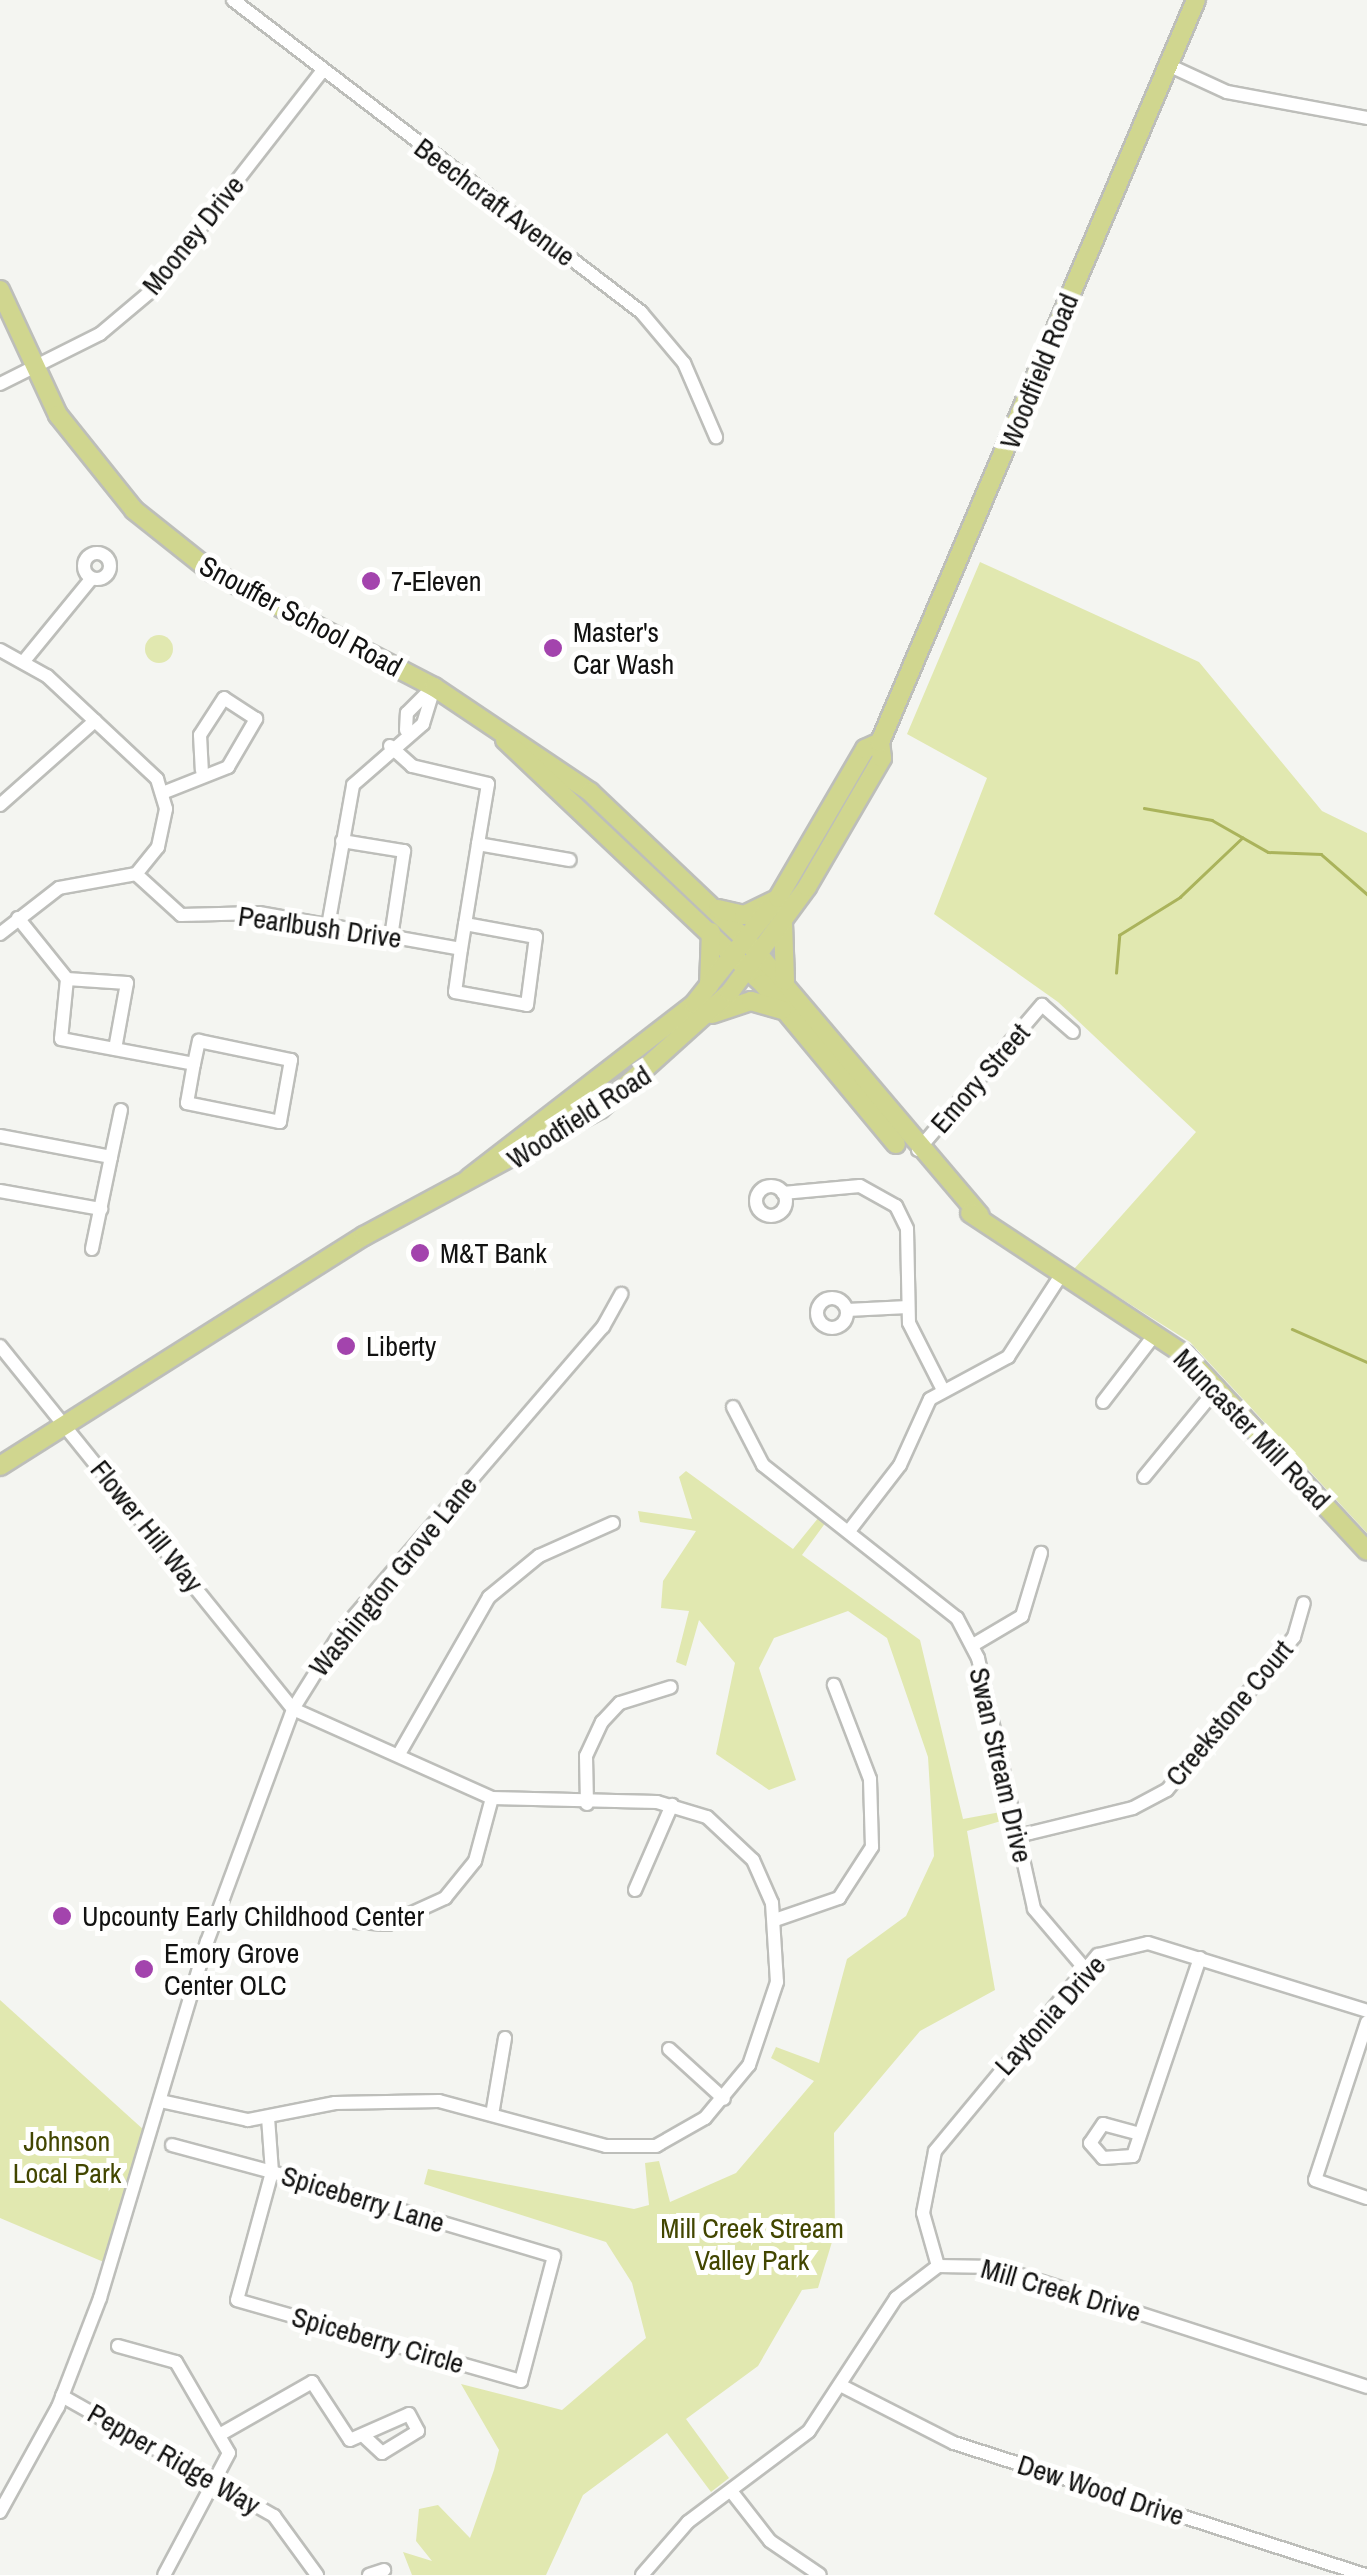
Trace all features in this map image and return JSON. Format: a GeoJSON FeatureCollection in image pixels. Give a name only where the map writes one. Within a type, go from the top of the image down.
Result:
{"type":"FeatureCollection","features":[{"type":"Feature","properties":{"kind":"main road","name":"Woodfield Road"},"geometry":{"type":"LineString","coordinates":[[464,1182],[630,1061],[783,922],[868,785],[880,742],[1196,0]]}},
{"type":"Feature","properties":{"kind":"main road","name":"Snouffer School Road"},"geometry":{"type":"LineString","coordinates":[[0,290],[33,366],[86,454],[169,540],[235,585],[434,687],[560,767],[712,907],[747,955]]}},
{"type":"Feature","properties":{"kind":"main road","name":"Snouffer School Road"},"geometry":{"type":"LineString","coordinates":[[490,726],[711,932],[747,955]]}},
{"type":"Feature","properties":{"kind":"main road","name":"Woodfield Road"},"geometry":{"type":"LineString","coordinates":[[0,1466],[464,1182],[600,1109],[711,1015],[864,749],[880,742]]}},
{"type":"Feature","properties":{"kind":"main road"},"geometry":{"type":"LineString","coordinates":[[712,907],[744,915],[778,898]]}},
{"type":"Feature","properties":{"kind":"main road"},"geometry":{"type":"LineString","coordinates":[[783,922],[786,984]]}},
{"type":"Feature","properties":{"kind":"main road"},"geometry":{"type":"LineString","coordinates":[[709,987],[711,932]]}},
{"type":"Feature","properties":{"kind":"main road","name":"Muncaster Mill Road"},"geometry":{"type":"LineString","coordinates":[[747,955],[786,984],[918,1150],[980,1216]]}},
{"type":"Feature","properties":{"kind":"main road","name":"Muncaster Mill Road"},"geometry":{"type":"LineString","coordinates":[[747,955],[788,1013],[888,1136],[980,1216],[1061,1276],[1156,1332],[1218,1387],[1367,1551]]}},
{"type":"Feature","properties":{"kind":"main road"},"geometry":{"type":"LineString","coordinates":[[711,1015],[751,1000],[788,1013]]}},
{"type":"Feature","properties":{"kind":"street","name":"Beechcraft Avenue"},"geometry":{"type":"LineString","coordinates":[[233,0],[640,312],[684,363],[716,437]]}},
{"type":"Feature","properties":{"kind":"street"},"geometry":{"type":"LineString","coordinates":[[1166,64],[1227,92],[1367,118]]}},
{"type":"Feature","properties":{"kind":"street","name":"Mooney Drive"},"geometry":{"type":"LineString","coordinates":[[0,384],[100,334],[152,291],[324,70]]}},
{"type":"Feature","properties":{"kind":"street"},"geometry":{"type":"LineString","coordinates":[[24,660],[91,578]]}},
{"type":"Feature","properties":{"kind":"street"},"geometry":{"type":"LineString","coordinates":[[0,650],[24,660],[94,721],[165,792],[162,836],[136,874],[59,888],[0,934]]}},
{"type":"Feature","properties":{"kind":"street"},"geometry":{"type":"LineString","coordinates":[[328,926],[353,785],[406,730],[407,713],[434,687]]}},
{"type":"Feature","properties":{"kind":"street"},"geometry":{"type":"LineString","coordinates":[[165,792],[202,770],[228,767],[256,719],[224,698],[200,735],[202,770]]}},
{"type":"Feature","properties":{"kind":"street"},"geometry":{"type":"LineString","coordinates":[[0,805],[94,721]]}},
{"type":"Feature","properties":{"kind":"street"},"geometry":{"type":"LineString","coordinates":[[390,746],[412,766],[486,780],[454,992],[527,1004],[536,937],[465,924]]}},
{"type":"Feature","properties":{"kind":"street"},"geometry":{"type":"LineString","coordinates":[[342,840],[404,851],[390,937]]}},
{"type":"Feature","properties":{"kind":"street"},"geometry":{"type":"LineString","coordinates":[[478,844],[570,860]]}},
{"type":"Feature","properties":{"kind":"street","name":"Pearlbush Drive"},"geometry":{"type":"LineString","coordinates":[[136,874],[180,915],[259,913],[462,949]]}},
{"type":"Feature","properties":{"kind":"street"},"geometry":{"type":"LineString","coordinates":[[18,918],[66,979],[61,1039],[194,1064]]}},
{"type":"Feature","properties":{"kind":"street"},"geometry":{"type":"LineString","coordinates":[[66,979],[127,983],[115,1049]]}},
{"type":"Feature","properties":{"kind":"street","name":"Emory Street"},"geometry":{"type":"LineString","coordinates":[[918,1150],[1042,1005],[1073,1032]]}},
{"type":"Feature","properties":{"kind":"street"},"geometry":{"type":"LineString","coordinates":[[198,1041],[291,1060],[280,1122],[188,1103],[194,1064],[198,1041]]}},
{"type":"Feature","properties":{"kind":"street"},"geometry":{"type":"LineString","coordinates":[[92,1249],[120,1110]]}},
{"type":"Feature","properties":{"kind":"street"},"geometry":{"type":"LineString","coordinates":[[0,1136],[111,1157]]}},
{"type":"Feature","properties":{"kind":"street"},"geometry":{"type":"LineString","coordinates":[[783,1192],[860,1186],[896,1206],[907,1228],[908,1308],[915,1345],[942,1388]]}},
{"type":"Feature","properties":{"kind":"street"},"geometry":{"type":"LineString","coordinates":[[0,1191],[100,1209]]}},
{"type":"Feature","properties":{"kind":"street"},"geometry":{"type":"LineString","coordinates":[[849,1532],[942,1388],[1008,1357],[1061,1276]]}},
{"type":"Feature","properties":{"kind":"street","name":"Washington Grove Lane"},"geometry":{"type":"LineString","coordinates":[[0,2512],[62,2396],[292,1708],[343,1629],[604,1327],[621,1294]]}},
{"type":"Feature","properties":{"kind":"street"},"geometry":{"type":"LineString","coordinates":[[847,1310],[908,1308]]}},
{"type":"Feature","properties":{"kind":"street"},"geometry":{"type":"LineString","coordinates":[[1103,1402],[1156,1332]]}},
{"type":"Feature","properties":{"kind":"street","name":"Flower Hill Way"},"geometry":{"type":"LineString","coordinates":[[0,1346],[292,1708]]}},
{"type":"Feature","properties":{"kind":"street"},"geometry":{"type":"LineString","coordinates":[[1144,1477],[1218,1387]]}},
{"type":"Feature","properties":{"kind":"street","name":"Swan Stream Drive"},"geometry":{"type":"LineString","coordinates":[[733,1407],[764,1465],[946,1607],[973,1645],[1039,1922],[1085,1970]]}},
{"type":"Feature","properties":{"kind":"street"},"geometry":{"type":"LineString","coordinates":[[398,1754],[489,1597],[539,1556],[613,1523]]}},
{"type":"Feature","properties":{"kind":"street"},"geometry":{"type":"LineString","coordinates":[[973,1645],[1022,1616],[1041,1553]]}},
{"type":"Feature","properties":{"kind":"street","name":"Creekstone Court"},"geometry":{"type":"LineString","coordinates":[[1018,1836],[1132,1808],[1167,1790],[1294,1637],[1304,1603]]}},
{"type":"Feature","properties":{"kind":"street"},"geometry":{"type":"LineString","coordinates":[[775,1920],[839,1898],[872,1848],[870,1779],[834,1685]]}},
{"type":"Feature","properties":{"kind":"street"},"geometry":{"type":"LineString","coordinates":[[587,1804],[586,1756],[602,1722],[620,1703],[671,1687]]}},
{"type":"Feature","properties":{"kind":"street"},"geometry":{"type":"LineString","coordinates":[[161,2101],[224,2119],[268,2117],[385,2099],[493,2109],[636,2150],[679,2135],[724,2099],[768,2025],[775,1920],[741,1844],[672,1805],[492,1798],[292,1708]]}},
{"type":"Feature","properties":{"kind":"street"},"geometry":{"type":"LineString","coordinates":[[321,1920],[388,1924],[445,1898],[475,1861],[492,1798]]}},
{"type":"Feature","properties":{"kind":"street"},"geometry":{"type":"LineString","coordinates":[[636,1890],[672,1805]]}},
{"type":"Feature","properties":{"kind":"street","name":"Laytonia Drive"},"geometry":{"type":"LineString","coordinates":[[938,2266],[922,2213],[935,2151],[1085,1970],[1129,1943],[1200,1958],[1367,2011]]}},
{"type":"Feature","properties":{"kind":"street"},"geometry":{"type":"LineString","coordinates":[[1140,2134],[1200,1958]]}},
{"type":"Feature","properties":{"kind":"street"},"geometry":{"type":"LineString","coordinates":[[1367,2022],[1316,2180],[1367,2198]]}},
{"type":"Feature","properties":{"kind":"street"},"geometry":{"type":"LineString","coordinates":[[493,2109],[505,2038]]}},
{"type":"Feature","properties":{"kind":"street"},"geometry":{"type":"LineString","coordinates":[[669,2049],[724,2099]]}},
{"type":"Feature","properties":{"kind":"street"},"geometry":{"type":"LineString","coordinates":[[268,2117],[272,2172]]}},
{"type":"Feature","properties":{"kind":"street","name":"Spiceberry Lane"},"geometry":{"type":"LineString","coordinates":[[172,2145],[554,2256]]}},
{"type":"Feature","properties":{"kind":"street","name":"Spiceberry Circle"},"geometry":{"type":"LineString","coordinates":[[272,2172],[237,2300],[521,2381],[554,2256]]}},
{"type":"Feature","properties":{"kind":"street"},"geometry":{"type":"LineString","coordinates":[[642,2575],[731,2491],[809,2431],[844,2386],[896,2298],[938,2266]]}},
{"type":"Feature","properties":{"kind":"street","name":"Mill Creek Drive"},"geometry":{"type":"LineString","coordinates":[[938,2266],[996,2267],[1367,2387]]}},
{"type":"Feature","properties":{"kind":"street"},"geometry":{"type":"LineString","coordinates":[[118,2346],[176,2362],[221,2434],[229,2466],[164,2575]]}},
{"type":"Feature","properties":{"kind":"street"},"geometry":{"type":"LineString","coordinates":[[221,2434],[312,2382],[343,2436],[366,2438]]}},
{"type":"Feature","properties":{"kind":"street","name":"Dew Wood Drive"},"geometry":{"type":"LineString","coordinates":[[844,2386],[954,2443],[1366,2575]]}},
{"type":"Feature","properties":{"kind":"street","name":"Pepper Ridge Way"},"geometry":{"type":"LineString","coordinates":[[62,2396],[274,2516],[317,2575]]}},
{"type":"Feature","properties":{"kind":"street"},"geometry":{"type":"LineString","coordinates":[[731,2491],[770,2541],[820,2575]]}},
{"type":"Feature","properties":{"kind":"street"},"geometry":{"type":"LineString","coordinates":[[369,2575],[384,2570]]}},
{"type":"Feature","properties":{"kind":"green space"},"geometry":{"type":"Polygon","coordinates":[[[980,562],[1199,662],[1322,811],[1367,833],[1367,1533],[1190,1342],[1074,1269],[1196,1132],[1058,1002],[934,914],[987,778],[907,734],[980,562]]]}},
{"type":"Feature","properties":{"kind":"green space"},"geometry":{"type":"Polygon","coordinates":[[[159,635],[169,639],[173,649],[169,659],[159,663],[149,659],[145,649],[149,639],[159,635]]]}},
{"type":"Feature","properties":{"kind":"green space","name":"Mill Creek Stream Valley Park"},"geometry":{"type":"Polygon","coordinates":[[[686,1471],[793,1549],[819,1517],[826,1522],[802,1555],[920,1640],[963,1819],[1006,1811],[1008,1819],[967,1831],[995,1990],[920,2031],[834,2133],[835,2232],[818,2288],[802,2290],[758,2366],[686,2419],[729,2478],[711,2492],[667,2433],[583,2495],[546,2575],[412,2575],[403,2552],[432,2561],[416,2541],[419,2509],[438,2505],[470,2538],[494,2470],[499,2450],[461,2384],[562,2410],[646,2338],[632,2283],[606,2242],[424,2184],[428,2169],[634,2209],[649,2205],[645,2163],[659,2161],[670,2202],[736,2173],[814,2081],[771,2058],[776,2047],[819,2063],[847,1959],[906,1916],[934,1856],[928,1757],[887,1638],[848,1611],[774,1638],[759,1668],[796,1780],[769,1790],[716,1754],[735,1663],[699,1620],[686,1666],[676,1662],[689,1611],[661,1608],[663,1581],[696,1531],[640,1522],[638,1511],[692,1519],[679,1477],[686,1471]]]}},
{"type":"Feature","properties":{"kind":"green space","name":"Johnson Local Park"},"geometry":{"type":"Polygon","coordinates":[[[0,2000],[145,2131],[106,2263],[0,2218],[0,2000]]]}},
{"type":"Feature","properties":{"kind":"waterway"},"geometry":{"type":"LineString","coordinates":[[1144,808],[1212,820],[1268,852],[1321,854],[1367,894]]}},
{"type":"Feature","properties":{"kind":"waterway"},"geometry":{"type":"LineString","coordinates":[[1116,973],[1119,935],[1180,897],[1242,838]]}},
{"type":"Feature","properties":{"kind":"waterway"},"geometry":{"type":"LineString","coordinates":[[1292,1329],[1367,1362]]}},
{"type":"Feature","properties":{"kind":"place","name":"7-Eleven"},"geometry":{"type":"Point","coordinates":[371,581]}},
{"type":"Feature","properties":{"kind":"place","name":"Master's Car Wash"},"geometry":{"type":"Point","coordinates":[553,648]}},
{"type":"Feature","properties":{"kind":"place","name":"M&T Bank"},"geometry":{"type":"Point","coordinates":[420,1253]}},
{"type":"Feature","properties":{"kind":"place","name":"Liberty"},"geometry":{"type":"Point","coordinates":[346,1346]}},
{"type":"Feature","properties":{"kind":"place","name":"Upcounty Early Childhood Center"},"geometry":{"type":"Point","coordinates":[62,1916]}},
{"type":"Feature","properties":{"kind":"place","name":"Emory Grove Center OLC"},"geometry":{"type":"Point","coordinates":[144,1969]}}]}
